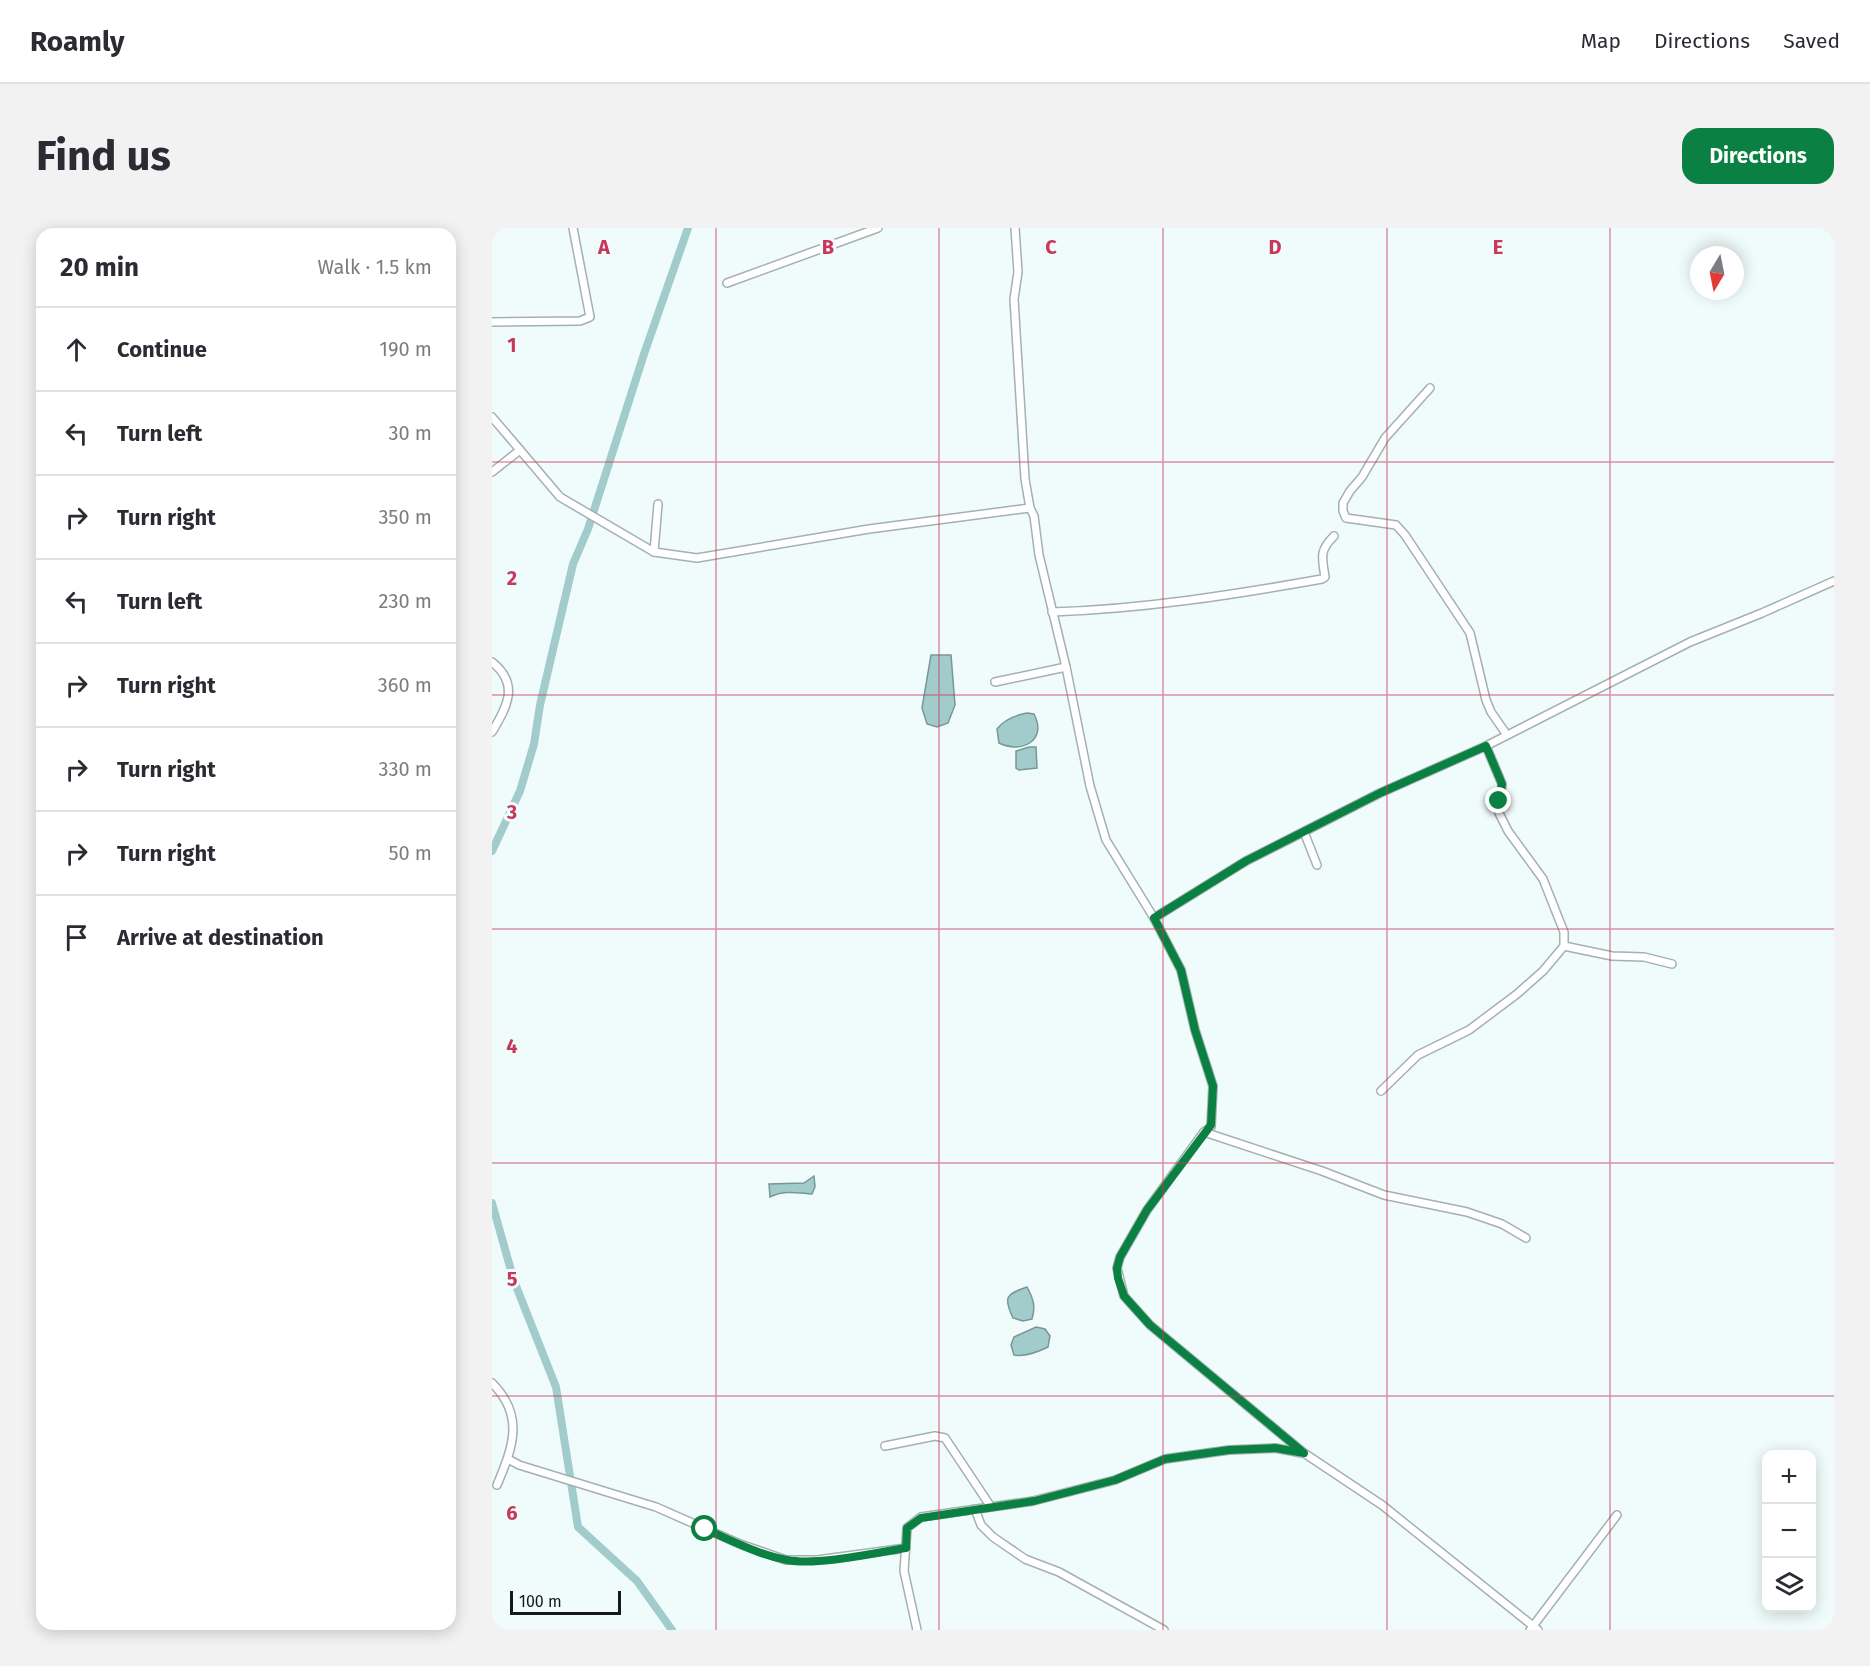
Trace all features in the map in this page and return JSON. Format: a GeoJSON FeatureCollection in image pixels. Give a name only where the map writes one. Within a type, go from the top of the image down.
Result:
{"type":"FeatureCollection","features":[{"type":"Feature","properties":{"kind":"street"},"geometry":{"type":"LineString","coordinates":[[492,322],[579,321],[590,317],[573,228]]}},
{"type":"Feature","properties":{"kind":"street"},"geometry":{"type":"LineString","coordinates":[[727,283],[878,228]]}},
{"type":"Feature","properties":{"kind":"street"},"geometry":{"type":"LineString","coordinates":[[1015,228],[1018,272],[1014,299],[1025,478],[1030,508],[1034,516],[1039,555],[1066,667],[1090,786],[1106,840],[1154,918],[1181,970],[1195,1030],[1213,1086],[1210,1127],[1147,1210],[1120,1257],[1117,1268],[1118,1278],[1124,1296],[1150,1325],[1304,1453],[1382,1505],[1534,1629],[1617,1515]]}},
{"type":"Feature","properties":{"kind":"street"},"geometry":{"type":"LineString","coordinates":[[1430,388],[1385,438],[1362,477],[1343,503],[1343,511],[1346,518],[1396,525],[1405,535],[1470,633],[1486,700],[1491,712],[1507,735]]}},
{"type":"Feature","properties":{"kind":"street"},"geometry":{"type":"LineString","coordinates":[[492,417],[560,497],[654,552],[696,558],[869,529],[1030,508]]}},
{"type":"Feature","properties":{"kind":"street"},"geometry":{"type":"LineString","coordinates":[[492,472],[520,450]]}},
{"type":"Feature","properties":{"kind":"street"},"geometry":{"type":"LineString","coordinates":[[654,552],[658,504]]}},
{"type":"Feature","properties":{"kind":"street"},"geometry":{"type":"LineString","coordinates":[[1052,612],[1106,610],[1221,597],[1322,579],[1325,577],[1323,550],[1334,536]]}},
{"type":"Feature","properties":{"kind":"street"},"geometry":{"type":"LineString","coordinates":[[1154,918],[1246,861],[1380,793],[1486,746],[1690,642],[1834,581]]}},
{"type":"Feature","properties":{"kind":"street"},"geometry":{"type":"LineString","coordinates":[[492,662],[507,681],[510,696],[492,732]]}},
{"type":"Feature","properties":{"kind":"street"},"geometry":{"type":"LineString","coordinates":[[995,682],[1066,667]]}},
{"type":"Feature","properties":{"kind":"street"},"geometry":{"type":"LineString","coordinates":[[1381,1090],[1418,1055],[1469,1030],[1517,994],[1543,971],[1564,946],[1564,932],[1543,879],[1508,831],[1499,813],[1502,784],[1486,746]]}},
{"type":"Feature","properties":{"kind":"street"},"geometry":{"type":"LineString","coordinates":[[1304,832],[1317,865]]}},
{"type":"Feature","properties":{"kind":"street"},"geometry":{"type":"LineString","coordinates":[[1564,946],[1612,956],[1644,957],[1672,964]]}},
{"type":"Feature","properties":{"kind":"street"},"geometry":{"type":"LineString","coordinates":[[1204,1132],[1322,1171],[1384,1195],[1467,1212],[1502,1224],[1526,1238]]}},
{"type":"Feature","properties":{"kind":"street"},"geometry":{"type":"LineString","coordinates":[[492,1383],[503,1394],[511,1411],[513,1427],[512,1445],[497,1485]]}},
{"type":"Feature","properties":{"kind":"street"},"geometry":{"type":"LineString","coordinates":[[885,1446],[935,1436],[945,1438],[991,1507]]}},
{"type":"Feature","properties":{"kind":"street"},"geometry":{"type":"LineString","coordinates":[[917,1630],[904,1571],[907,1528],[921,1518],[1034,1501],[1115,1480],[1165,1459],[1229,1450],[1275,1448],[1304,1453]]}},
{"type":"Feature","properties":{"kind":"street"},"geometry":{"type":"LineString","coordinates":[[508,1459],[519,1465],[623,1495],[740,1544],[786,1560],[817,1560],[906,1548]]}},
{"type":"Feature","properties":{"kind":"street"},"geometry":{"type":"LineString","coordinates":[[975,1509],[981,1525],[993,1537],[1025,1559],[1059,1572],[1164,1630]]}},
{"type":"Feature","properties":{"kind":"water"},"geometry":{"type":"Polygon","coordinates":[[[931,655],[951,655],[955,705],[948,723],[937,727],[927,724],[922,708],[931,655]]]}},
{"type":"Feature","properties":{"kind":"water"},"geometry":{"type":"Polygon","coordinates":[[[1027,713],[1034,714],[1037,723],[1038,731],[1035,738],[1030,743],[1016,747],[999,743],[997,729],[1010,718],[1027,713]]]}},
{"type":"Feature","properties":{"kind":"water"},"geometry":{"type":"Polygon","coordinates":[[[1036,747],[1037,768],[1019,770],[1016,768],[1016,751],[1036,747]]]}},
{"type":"Feature","properties":{"kind":"water"},"geometry":{"type":"Polygon","coordinates":[[[814,1176],[815,1187],[812,1194],[785,1193],[770,1197],[769,1184],[804,1183],[814,1176]]]}},
{"type":"Feature","properties":{"kind":"water"},"geometry":{"type":"Polygon","coordinates":[[[1027,1287],[1034,1310],[1032,1319],[1023,1321],[1013,1318],[1007,1301],[1011,1294],[1027,1287]]]}},
{"type":"Feature","properties":{"kind":"water"},"geometry":{"type":"Polygon","coordinates":[[[1036,1327],[1045,1329],[1050,1336],[1048,1347],[1027,1355],[1014,1355],[1011,1345],[1014,1337],[1036,1327]]]}},
{"type":"Feature","properties":{"kind":"waterway"},"geometry":{"type":"LineString","coordinates":[[492,851],[520,791],[534,744],[540,705],[573,564],[588,529],[644,354],[688,228]]}},
{"type":"Feature","properties":{"kind":"waterway"},"geometry":{"type":"LineString","coordinates":[[492,1203],[514,1281],[556,1387],[578,1527],[637,1581],[672,1630]]}},
{"type":"Feature","properties":{"kind":"route"},"geometry":{"type":"LineString","coordinates":[[705,1529],[786,1560],[817,1560],[861,1555],[906,1548],[907,1528],[921,1518],[1034,1501],[1115,1480],[1165,1459],[1229,1450],[1275,1448],[1304,1453],[1150,1325],[1124,1296],[1118,1278],[1117,1268],[1120,1257],[1147,1210],[1211,1125],[1213,1086],[1195,1030],[1181,970],[1154,918],[1246,861],[1380,793],[1486,746],[1502,784],[1499,801]]}}]}
